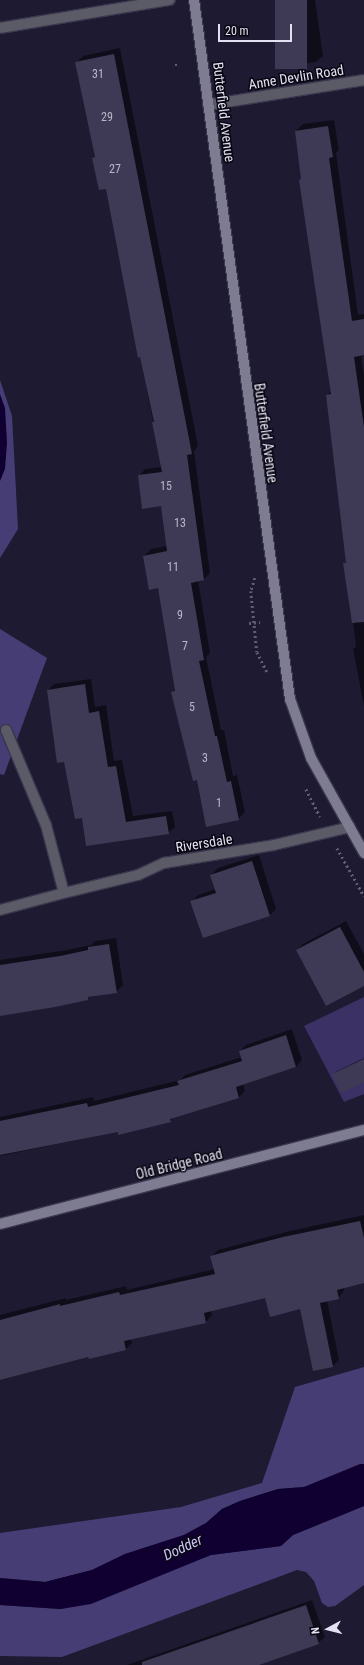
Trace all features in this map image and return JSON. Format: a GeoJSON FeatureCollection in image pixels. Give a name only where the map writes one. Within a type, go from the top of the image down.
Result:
{"type":"FeatureCollection","features":[{"type":"Feature","properties":{"kind":"main road","name":"Butterfield Avenue"},"geometry":{"type":"LineString","coordinates":[[194,0],[290,700],[310,758],[364,853]]}},
{"type":"Feature","properties":{"kind":"main road","name":"Old Bridge Road"},"geometry":{"type":"LineString","coordinates":[[0,1224],[364,1130]]}},
{"type":"Feature","properties":{"kind":"street"},"geometry":{"type":"LineString","coordinates":[[0,28],[170,0]]}},
{"type":"Feature","properties":{"kind":"street","name":"Anne Devlin Road"},"geometry":{"type":"LineString","coordinates":[[208,105],[364,80]]}},
{"type":"Feature","properties":{"kind":"street"},"geometry":{"type":"LineString","coordinates":[[6,730],[46,825],[64,893]]}},
{"type":"Feature","properties":{"kind":"street","name":"Riversdale"},"geometry":{"type":"LineString","coordinates":[[0,910],[138,875],[164,863],[274,845],[350,827]]}},
{"type":"Feature","properties":{"kind":"path"},"geometry":{"type":"LineString","coordinates":[[249,623],[260,622]]}},
{"type":"Feature","properties":{"kind":"shaded area"},"geometry":{"type":"Polygon","coordinates":[[[0,380],[12,416],[18,529],[0,558],[0,380]]]}},
{"type":"Feature","properties":{"kind":"shaded area"},"geometry":{"type":"Polygon","coordinates":[[[0,629],[47,658],[4,775],[0,774],[0,629]]]}},
{"type":"Feature","properties":{"kind":"shaded area"},"geometry":{"type":"Polygon","coordinates":[[[364,997],[364,1094],[344,1102],[304,1026],[364,997]]]}},
{"type":"Feature","properties":{"kind":"shaded area"},"geometry":{"type":"Polygon","coordinates":[[[364,1367],[364,1464],[304,1487],[278,1489],[240,1501],[222,1509],[206,1523],[184,1535],[125,1554],[92,1570],[45,1582],[0,1578],[0,1533],[181,1507],[262,1483],[295,1387],[364,1367]]]}},
{"type":"Feature","properties":{"kind":"shaded area"},"geometry":{"type":"Polygon","coordinates":[[[364,1506],[364,1585],[335,1606],[328,1607],[322,1603],[314,1581],[306,1572],[297,1570],[62,1657],[0,1656],[0,1605],[61,1609],[211,1555],[281,1546],[293,1535],[364,1506]]]}},
{"type":"Feature","properties":{"kind":"water"},"geometry":{"type":"Polygon","coordinates":[[[0,394],[5,408],[7,443],[5,469],[0,481],[0,394]]]}},
{"type":"Feature","properties":{"kind":"water","name":"Dodder"},"geometry":{"type":"Polygon","coordinates":[[[360,1464],[364,1464],[364,1506],[293,1535],[281,1546],[211,1555],[91,1604],[61,1609],[0,1605],[0,1578],[45,1582],[92,1570],[125,1554],[184,1535],[206,1523],[222,1509],[240,1501],[278,1489],[304,1487],[360,1464]]]}},
{"type":"Feature","properties":{"kind":"building"},"geometry":{"type":"Polygon","coordinates":[[[275,0],[307,0],[307,69],[275,69],[275,0]]]}},
{"type":"Feature","properties":{"kind":"building"},"geometry":{"type":"Polygon","coordinates":[[[114,54],[192,454],[187,455],[204,580],[191,583],[204,660],[199,661],[215,736],[217,736],[227,782],[231,781],[239,820],[206,827],[197,780],[193,781],[171,692],[175,691],[158,588],[149,590],[143,556],[167,551],[161,506],[142,509],[138,475],[162,472],[152,422],[154,422],[140,357],[138,358],[106,189],[99,190],[92,158],[95,157],[75,62],[114,54]]]}},
{"type":"Feature","properties":{"kind":"building"},"geometry":{"type":"Polygon","coordinates":[[[328,126],[333,157],[329,158],[352,321],[364,319],[364,355],[354,357],[364,427],[364,622],[352,623],[343,563],[346,563],[326,395],[331,394],[299,180],[301,179],[295,131],[328,126]]]}},
{"type":"Feature","properties":{"kind":"building"},"geometry":{"type":"Polygon","coordinates":[[[85,684],[89,713],[99,711],[108,767],[116,766],[126,822],[166,816],[169,834],[86,846],[82,818],[75,819],[64,762],[57,763],[47,690],[85,684]]]}},
{"type":"Feature","properties":{"kind":"building"},"geometry":{"type":"Polygon","coordinates":[[[252,861],[270,916],[203,938],[190,901],[216,893],[210,875],[252,861]]]}},
{"type":"Feature","properties":{"kind":"building"},"geometry":{"type":"Polygon","coordinates":[[[340,927],[364,972],[364,986],[326,1006],[296,950],[340,927]]]}},
{"type":"Feature","properties":{"kind":"building"},"geometry":{"type":"Polygon","coordinates":[[[109,944],[117,993],[88,997],[88,1000],[55,1007],[0,1016],[0,965],[60,956],[88,950],[88,947],[109,944]]]}},
{"type":"Feature","properties":{"kind":"building"},"geometry":{"type":"Polygon","coordinates":[[[286,1035],[296,1067],[236,1087],[239,1098],[170,1119],[171,1122],[118,1135],[118,1132],[0,1155],[0,1121],[87,1103],[88,1107],[179,1085],[177,1081],[242,1061],[239,1051],[286,1035]]]}},
{"type":"Feature","properties":{"kind":"building"},"geometry":{"type":"Polygon","coordinates":[[[364,1059],[364,1082],[341,1093],[332,1074],[364,1059]]]}},
{"type":"Feature","properties":{"kind":"building"},"geometry":{"type":"Polygon","coordinates":[[[360,1221],[364,1238],[364,1283],[337,1290],[339,1299],[320,1303],[333,1367],[313,1371],[300,1309],[270,1317],[265,1298],[204,1313],[206,1323],[124,1341],[126,1350],[89,1359],[88,1357],[0,1380],[0,1320],[60,1304],[60,1306],[119,1292],[120,1295],[215,1274],[210,1256],[283,1237],[360,1221]]]}},
{"type":"Feature","properties":{"kind":"building"},"geometry":{"type":"Polygon","coordinates":[[[306,1605],[319,1644],[259,1665],[142,1665],[142,1662],[306,1605]]]}}]}
